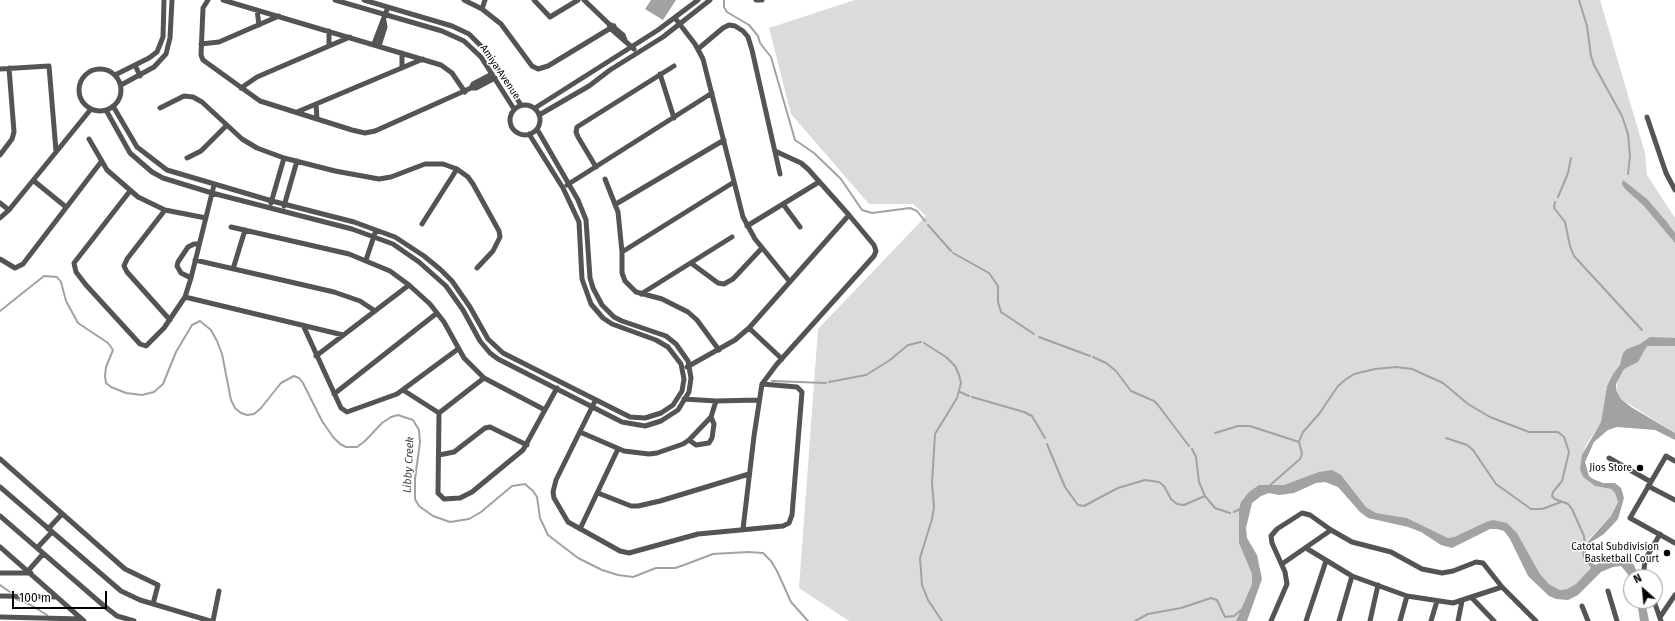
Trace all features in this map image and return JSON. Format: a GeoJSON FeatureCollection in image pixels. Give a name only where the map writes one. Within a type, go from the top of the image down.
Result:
{"type":"FeatureCollection","features":[{"type":"Feature","properties":{"kind":"street"},"geometry":{"type":"LineString","coordinates":[[115,74],[142,62],[157,52],[162,42],[164,0]]}},
{"type":"Feature","properties":{"kind":"street"},"geometry":{"type":"LineString","coordinates":[[121,85],[148,71],[158,63],[168,48],[172,0]]}},
{"type":"Feature","properties":{"kind":"street"},"geometry":{"type":"LineString","coordinates":[[225,0],[423,59],[447,68],[465,92]]}},
{"type":"Feature","properties":{"kind":"street","name":"Amiya Avenue"},"geometry":{"type":"LineString","coordinates":[[335,0],[386,14],[457,37],[476,51],[494,76],[514,109]]}},
{"type":"Feature","properties":{"kind":"street"},"geometry":{"type":"LineString","coordinates":[[358,7],[361,0]]}},
{"type":"Feature","properties":{"kind":"street","name":"Amiya Avenue"},"geometry":{"type":"LineString","coordinates":[[364,0],[452,26],[473,37],[492,58],[521,105]]}},
{"type":"Feature","properties":{"kind":"street"},"geometry":{"type":"LineString","coordinates":[[464,0],[482,9],[508,31],[537,72],[611,26]]}},
{"type":"Feature","properties":{"kind":"street"},"geometry":{"type":"LineString","coordinates":[[482,9],[485,0]]}},
{"type":"Feature","properties":{"kind":"street"},"geometry":{"type":"LineString","coordinates":[[534,0],[550,17],[578,0]]}},
{"type":"Feature","properties":{"kind":"street"},"geometry":{"type":"LineString","coordinates":[[584,0],[611,26],[620,38],[625,40],[632,47],[636,53]]}},
{"type":"Feature","properties":{"kind":"street"},"geometry":{"type":"LineString","coordinates":[[535,108],[632,47],[675,18],[698,0]]}},
{"type":"Feature","properties":{"kind":"street"},"geometry":{"type":"LineString","coordinates":[[539,115],[594,83],[610,70],[680,25],[710,0]]}},
{"type":"Feature","properties":{"kind":"street"},"geometry":{"type":"LineString","coordinates":[[756,0],[762,0]]}},
{"type":"Feature","properties":{"kind":"street"},"geometry":{"type":"LineString","coordinates":[[205,1],[203,8],[201,44],[201,57],[203,60],[241,88],[266,103],[352,130],[370,132],[465,92],[471,88],[473,84],[494,76]]}},
{"type":"Feature","properties":{"kind":"street"},"geometry":{"type":"LineString","coordinates":[[377,45],[385,26],[384,21],[388,7]]}},
{"type":"Feature","properties":{"kind":"street"},"geometry":{"type":"LineString","coordinates":[[257,10],[259,25]]}},
{"type":"Feature","properties":{"kind":"street"},"geometry":{"type":"LineString","coordinates":[[201,44],[214,43],[279,16]]}},
{"type":"Feature","properties":{"kind":"street"},"geometry":{"type":"LineString","coordinates":[[675,18],[698,49],[712,93],[734,182],[747,226],[762,248],[790,282]]}},
{"type":"Feature","properties":{"kind":"street"},"geometry":{"type":"LineString","coordinates":[[698,49],[723,28],[729,25],[739,29],[748,37],[780,174]]}},
{"type":"Feature","properties":{"kind":"street"},"geometry":{"type":"LineString","coordinates":[[329,31],[329,46]]}},
{"type":"Feature","properties":{"kind":"street"},"geometry":{"type":"LineString","coordinates":[[241,88],[257,77],[350,37]]}},
{"type":"Feature","properties":{"kind":"street"},"geometry":{"type":"LineString","coordinates":[[402,53],[402,68]]}},
{"type":"Feature","properties":{"kind":"street"},"geometry":{"type":"LineString","coordinates":[[297,112],[423,59]]}},
{"type":"Feature","properties":{"kind":"street"},"geometry":{"type":"LineString","coordinates":[[142,62],[148,71]]}},
{"type":"Feature","properties":{"kind":"street"},"geometry":{"type":"LineString","coordinates":[[135,65],[140,76]]}},
{"type":"Feature","properties":{"kind":"street"},"geometry":{"type":"LineString","coordinates":[[0,69],[49,66],[56,151]]}},
{"type":"Feature","properties":{"kind":"street"},"geometry":{"type":"LineString","coordinates":[[596,167],[574,129],[674,66]]}},
{"type":"Feature","properties":{"kind":"street"},"geometry":{"type":"LineString","coordinates":[[0,155],[12,139],[14,132],[9,68]]}},
{"type":"Feature","properties":{"kind":"street"},"geometry":{"type":"LineString","coordinates":[[99,68],[111,71],[115,74],[121,85],[120,97],[113,106],[106,110],[90,109],[79,97],[78,91],[80,80],[88,71],[99,68]]}},
{"type":"Feature","properties":{"kind":"street"},"geometry":{"type":"LineString","coordinates":[[660,74],[674,118]]}},
{"type":"Feature","properties":{"kind":"street"},"geometry":{"type":"LineString","coordinates":[[563,188],[712,93]]}},
{"type":"Feature","properties":{"kind":"street"},"geometry":{"type":"LineString","coordinates":[[160,108],[184,96],[193,97],[202,102],[249,144],[284,158],[335,171],[379,179],[391,177],[425,164],[443,164],[456,169],[468,177],[473,184],[499,231],[500,237],[492,251],[476,268]]}},
{"type":"Feature","properties":{"kind":"street"},"geometry":{"type":"LineString","coordinates":[[316,104],[317,119]]}},
{"type":"Feature","properties":{"kind":"street"},"geometry":{"type":"LineString","coordinates":[[521,105],[528,105],[535,108],[539,115],[540,122],[537,129],[529,134],[519,134],[512,128],[510,118],[514,109],[521,105]]}},
{"type":"Feature","properties":{"kind":"street"},"geometry":{"type":"LineString","coordinates":[[113,106],[136,147],[158,165],[176,174],[354,222],[376,230],[409,246],[441,270],[470,307],[488,339],[497,349],[624,415],[637,419],[661,413],[673,405],[679,397],[684,385],[683,369],[678,358],[668,346],[612,324],[603,318],[591,304],[582,279],[579,222],[563,188],[529,134]]}},
{"type":"Feature","properties":{"kind":"street"},"geometry":{"type":"LineString","coordinates":[[0,218],[9,210],[34,181],[90,109]]}},
{"type":"Feature","properties":{"kind":"street"},"geometry":{"type":"LineString","coordinates":[[106,110],[123,144],[136,160],[163,178],[282,212],[352,229],[374,237],[405,252],[435,275],[446,286],[463,310],[480,341],[490,353],[556,390],[622,422],[646,426],[657,423],[671,416],[686,399],[691,378],[689,366],[681,349],[672,340],[658,333],[614,317],[602,305],[593,288],[590,278],[586,220],[578,200],[537,129]]}},
{"type":"Feature","properties":{"kind":"street"},"geometry":{"type":"LineString","coordinates":[[1647,117],[1666,173],[1675,190]]}},
{"type":"Feature","properties":{"kind":"street"},"geometry":{"type":"LineString","coordinates":[[187,158],[202,151],[227,125]]}},
{"type":"Feature","properties":{"kind":"street"},"geometry":{"type":"LineString","coordinates":[[89,139],[101,162],[130,191],[165,210],[206,218]]}},
{"type":"Feature","properties":{"kind":"street"},"geometry":{"type":"LineString","coordinates":[[616,204],[724,140]]}},
{"type":"Feature","properties":{"kind":"street"},"geometry":{"type":"LineString","coordinates":[[743,530],[749,474],[762,384],[782,359],[876,253],[874,245],[849,215],[801,163],[775,151]]}},
{"type":"Feature","properties":{"kind":"street"},"geometry":{"type":"LineString","coordinates":[[270,208],[284,158]]}},
{"type":"Feature","properties":{"kind":"street"},"geometry":{"type":"LineString","coordinates":[[282,212],[297,161]]}},
{"type":"Feature","properties":{"kind":"street"},"geometry":{"type":"LineString","coordinates":[[0,259],[12,268],[21,266],[101,162]]}},
{"type":"Feature","properties":{"kind":"street"},"geometry":{"type":"LineString","coordinates":[[422,224],[456,169]]}},
{"type":"Feature","properties":{"kind":"street"},"geometry":{"type":"LineString","coordinates":[[605,179],[616,204],[622,252],[622,273],[625,281],[636,292],[662,300],[688,312],[697,320],[719,350]]}},
{"type":"Feature","properties":{"kind":"street"},"geometry":{"type":"LineString","coordinates":[[34,181],[66,207]]}},
{"type":"Feature","properties":{"kind":"street"},"geometry":{"type":"LineString","coordinates":[[622,252],[734,182]]}},
{"type":"Feature","properties":{"kind":"street"},"geometry":{"type":"LineString","coordinates":[[747,226],[819,182]]}},
{"type":"Feature","properties":{"kind":"street"},"geometry":{"type":"LineString","coordinates":[[130,191],[77,259],[74,264],[74,268],[86,285],[143,346],[148,345],[154,340],[170,320],[184,297],[196,260],[214,185]]}},
{"type":"Feature","properties":{"kind":"street"},"geometry":{"type":"LineString","coordinates":[[0,203],[9,210]]}},
{"type":"Feature","properties":{"kind":"street"},"geometry":{"type":"LineString","coordinates":[[783,204],[800,227]]}},
{"type":"Feature","properties":{"kind":"street"},"geometry":{"type":"LineString","coordinates":[[165,210],[127,259],[124,266],[127,272],[170,320]]}},
{"type":"Feature","properties":{"kind":"street"},"geometry":{"type":"LineString","coordinates":[[683,369],[719,350],[749,328],[849,215]]}},
{"type":"Feature","properties":{"kind":"street"},"geometry":{"type":"LineString","coordinates":[[231,227],[349,254],[390,271],[409,285],[437,313],[458,349],[470,365],[484,378],[545,410]]}},
{"type":"Feature","properties":{"kind":"street"},"geometry":{"type":"LineString","coordinates":[[233,269],[245,230]]}},
{"type":"Feature","properties":{"kind":"street"},"geometry":{"type":"LineString","coordinates":[[366,260],[376,230]]}},
{"type":"Feature","properties":{"kind":"street"},"geometry":{"type":"LineString","coordinates":[[641,294],[732,237]]}},
{"type":"Feature","properties":{"kind":"street"},"geometry":{"type":"LineString","coordinates":[[191,278],[181,273],[177,266],[188,247],[194,244],[199,244]]}},
{"type":"Feature","properties":{"kind":"street"},"geometry":{"type":"LineString","coordinates":[[691,263],[724,286],[733,279],[762,248]]}},
{"type":"Feature","properties":{"kind":"street"},"geometry":{"type":"LineString","coordinates":[[196,260],[344,295],[360,301],[375,311]]}},
{"type":"Feature","properties":{"kind":"street"},"geometry":{"type":"LineString","coordinates":[[316,356],[409,285]]}},
{"type":"Feature","properties":{"kind":"street"},"geometry":{"type":"LineString","coordinates":[[184,297],[343,335]]}},
{"type":"Feature","properties":{"kind":"street"},"geometry":{"type":"LineString","coordinates":[[334,394],[437,313]]}},
{"type":"Feature","properties":{"kind":"street"},"geometry":{"type":"LineString","coordinates":[[303,325],[341,408],[347,412],[385,400],[404,390],[458,349]]}},
{"type":"Feature","properties":{"kind":"street"},"geometry":{"type":"LineString","coordinates":[[749,328],[782,359]]}},
{"type":"Feature","properties":{"kind":"street"},"geometry":{"type":"LineString","coordinates":[[439,414],[484,378]]}},
{"type":"Feature","properties":{"kind":"street"},"geometry":{"type":"LineString","coordinates":[[439,414],[437,489],[439,495],[444,499],[460,498],[472,492],[513,460],[527,445],[560,382]]}},
{"type":"Feature","properties":{"kind":"street"},"geometry":{"type":"LineString","coordinates":[[595,401],[556,480],[553,492],[558,506],[568,522],[620,551],[629,553],[698,534],[783,526],[789,523],[792,515],[802,392],[797,387],[762,384]]}},
{"type":"Feature","properties":{"kind":"street"},"geometry":{"type":"LineString","coordinates":[[404,390],[439,414]]}},
{"type":"Feature","properties":{"kind":"street"},"geometry":{"type":"LineString","coordinates":[[679,397],[686,399],[716,401],[759,400]]}},
{"type":"Feature","properties":{"kind":"street"},"geometry":{"type":"LineString","coordinates":[[580,432],[618,449],[654,454],[676,447],[689,440],[711,417],[716,401]]}},
{"type":"Feature","properties":{"kind":"street"},"geometry":{"type":"LineString","coordinates":[[689,440],[696,445],[709,443],[712,438],[714,424],[711,417]]}},
{"type":"Feature","properties":{"kind":"street"},"geometry":{"type":"LineString","coordinates":[[439,455],[454,452],[485,428],[490,427],[527,445]]}},
{"type":"Feature","properties":{"kind":"street"},"geometry":{"type":"LineString","coordinates":[[580,528],[618,449]]}},
{"type":"Feature","properties":{"kind":"street"},"geometry":{"type":"LineString","coordinates":[[1675,461],[1666,456],[1630,518],[1675,543]]}},
{"type":"Feature","properties":{"kind":"street"},"geometry":{"type":"LineString","coordinates":[[1610,458],[1675,500]]}},
{"type":"Feature","properties":{"kind":"street"},"geometry":{"type":"LineString","coordinates":[[0,459],[125,569],[158,585],[153,604]]}},
{"type":"Feature","properties":{"kind":"street"},"geometry":{"type":"LineString","coordinates":[[598,492],[631,506],[638,506],[660,501],[749,474]]}},
{"type":"Feature","properties":{"kind":"street"},"geometry":{"type":"LineString","coordinates":[[0,487],[113,586],[128,595],[153,604],[212,621],[219,591]]}},
{"type":"Feature","properties":{"kind":"street"},"geometry":{"type":"LineString","coordinates":[[1271,621],[1287,584],[1282,564],[1271,540],[1271,536],[1277,529],[1304,513],[1331,530],[1360,545],[1390,552],[1422,569],[1442,573],[1453,571],[1474,563],[1483,562],[1502,587],[1536,621]]}},
{"type":"Feature","properties":{"kind":"street"},"geometry":{"type":"LineString","coordinates":[[37,548],[62,514]]}},
{"type":"Feature","properties":{"kind":"street"},"geometry":{"type":"LineString","coordinates":[[0,516],[110,612],[134,621]]}},
{"type":"Feature","properties":{"kind":"street"},"geometry":{"type":"LineString","coordinates":[[1282,564],[1331,530]]}},
{"type":"Feature","properties":{"kind":"street"},"geometry":{"type":"LineString","coordinates":[[1644,569],[1645,560],[1660,534]]}},
{"type":"Feature","properties":{"kind":"street"},"geometry":{"type":"LineString","coordinates":[[0,547],[30,572],[82,620]]}},
{"type":"Feature","properties":{"kind":"street"},"geometry":{"type":"LineString","coordinates":[[1306,548],[1352,576],[1407,596],[1448,603],[1462,601],[1502,587]]}},
{"type":"Feature","properties":{"kind":"street"},"geometry":{"type":"LineString","coordinates":[[0,552],[6,552]]}},
{"type":"Feature","properties":{"kind":"street"},"geometry":{"type":"LineString","coordinates":[[30,572],[43,554]]}},
{"type":"Feature","properties":{"kind":"street"},"geometry":{"type":"LineString","coordinates":[[1306,621],[1326,561]]}},
{"type":"Feature","properties":{"kind":"street"},"geometry":{"type":"LineString","coordinates":[[0,573],[30,572]]}},
{"type":"Feature","properties":{"kind":"street"},"geometry":{"type":"LineString","coordinates":[[1339,621],[1352,576]]}},
{"type":"Feature","properties":{"kind":"street"},"geometry":{"type":"LineString","coordinates":[[1370,621],[1378,585]]}},
{"type":"Feature","properties":{"kind":"street"},"geometry":{"type":"LineString","coordinates":[[1608,591],[1615,620]]}},
{"type":"Feature","properties":{"kind":"street"},"geometry":{"type":"LineString","coordinates":[[1661,619],[1675,595]]}},
{"type":"Feature","properties":{"kind":"street"},"geometry":{"type":"LineString","coordinates":[[0,596],[58,597]]}},
{"type":"Feature","properties":{"kind":"street"},"geometry":{"type":"LineString","coordinates":[[1400,621],[1407,596]]}},
{"type":"Feature","properties":{"kind":"street"},"geometry":{"type":"LineString","coordinates":[[1472,598],[1492,620]]}},
{"type":"Feature","properties":{"kind":"street"},"geometry":{"type":"LineString","coordinates":[[1432,621],[1437,601]]}},
{"type":"Feature","properties":{"kind":"street"},"geometry":{"type":"LineString","coordinates":[[1458,621],[1462,601]]}},
{"type":"Feature","properties":{"kind":"street"},"geometry":{"type":"LineString","coordinates":[[1582,606],[1588,621]]}},
{"type":"Feature","properties":{"kind":"street"},"geometry":{"type":"LineString","coordinates":[[1657,609],[1661,619]]}},
{"type":"Feature","properties":{"kind":"street"},"geometry":{"type":"LineString","coordinates":[[0,617],[82,620]]}},
{"type":"Feature","properties":{"kind":"shaded area"},"geometry":{"type":"Polygon","coordinates":[[[651,0],[676,0],[663,20],[645,9],[651,0]]]}},
{"type":"Feature","properties":{"kind":"shaded area"},"geometry":{"type":"Polygon","coordinates":[[[855,0],[1600,0],[1645,153],[1647,175],[1675,218],[1675,433],[1621,399],[1616,390],[1618,379],[1613,374],[1607,386],[1601,422],[1585,447],[1583,477],[1595,486],[1611,489],[1615,493],[1618,502],[1611,516],[1585,543],[1583,557],[1592,568],[1576,584],[1567,589],[1560,590],[1549,584],[1540,574],[1517,533],[1486,522],[1454,537],[1448,538],[1407,518],[1376,513],[1366,507],[1341,475],[1301,479],[1284,485],[1271,485],[1249,492],[1239,542],[1252,574],[1252,584],[1236,621],[849,621],[799,588],[818,329],[926,216],[913,204],[869,204],[791,114],[769,28],[855,0]]]}},
{"type":"Feature","properties":{"kind":"shaded area"},"geometry":{"type":"Polygon","coordinates":[[[1623,180],[1647,199],[1666,221],[1675,233],[1675,243],[1644,206],[1625,189],[1622,184],[1623,180]]]}},
{"type":"Feature","properties":{"kind":"shaded area"},"geometry":{"type":"Polygon","coordinates":[[[1650,337],[1675,338],[1675,346],[1647,346],[1638,362],[1624,369],[1616,384],[1616,390],[1621,399],[1631,407],[1675,433],[1675,440],[1655,430],[1617,427],[1608,430],[1594,442],[1585,462],[1589,476],[1603,483],[1615,483],[1621,488],[1624,498],[1618,519],[1604,534],[1588,544],[1586,556],[1595,565],[1615,556],[1625,557],[1634,565],[1636,569],[1624,569],[1621,566],[1613,567],[1601,572],[1578,595],[1568,600],[1556,599],[1549,596],[1528,576],[1510,539],[1504,531],[1490,529],[1452,548],[1441,545],[1421,532],[1408,527],[1368,518],[1360,512],[1338,487],[1325,482],[1316,483],[1294,493],[1279,495],[1269,493],[1261,496],[1252,503],[1246,528],[1247,538],[1257,555],[1262,579],[1247,621],[1236,621],[1252,584],[1252,574],[1239,543],[1239,510],[1241,502],[1249,492],[1259,485],[1284,485],[1319,472],[1332,470],[1341,475],[1366,507],[1376,513],[1407,518],[1448,538],[1454,537],[1493,520],[1507,523],[1517,533],[1540,574],[1549,584],[1560,590],[1567,589],[1576,584],[1591,568],[1583,557],[1582,548],[1611,516],[1618,502],[1615,493],[1611,489],[1595,486],[1583,477],[1580,469],[1582,455],[1601,422],[1607,386],[1613,374],[1620,365],[1623,353],[1627,349],[1640,344],[1650,337]]]}},
{"type":"Feature","properties":{"kind":"shaded area"},"geometry":{"type":"Polygon","coordinates":[[[1638,609],[1647,609],[1649,621],[1640,621],[1638,609]]]}},
{"type":"Feature","properties":{"kind":"waterway"},"geometry":{"type":"LineString","coordinates":[[724,0],[724,7],[727,12],[749,25],[771,57],[795,140],[814,153],[841,179],[862,210],[872,213],[910,208],[917,211],[925,221]]}},
{"type":"Feature","properties":{"kind":"waterway"},"geometry":{"type":"LineString","coordinates":[[1579,0],[1587,26],[1591,56],[1594,65],[1622,116],[1628,134],[1630,156],[1628,174]]}},
{"type":"Feature","properties":{"kind":"waterway"},"geometry":{"type":"LineString","coordinates":[[1558,197],[1568,173],[1571,158]]}},
{"type":"Feature","properties":{"kind":"waterway"},"geometry":{"type":"LineString","coordinates":[[1555,202],[1554,208],[1565,222],[1570,246],[1574,256],[1642,330]]}},
{"type":"Feature","properties":{"kind":"waterway"},"geometry":{"type":"LineString","coordinates":[[928,225],[951,251]]}},
{"type":"Feature","properties":{"kind":"waterway"},"geometry":{"type":"LineString","coordinates":[[953,253],[989,273],[998,286],[998,302],[1001,312],[1034,334]]}},
{"type":"Feature","properties":{"kind":"waterway","name":"Libby Creek"},"geometry":{"type":"LineString","coordinates":[[0,311],[44,276],[57,277],[61,282],[66,301],[78,323],[108,343],[113,350],[106,367],[106,383],[111,387],[126,393],[142,395],[154,392],[163,384],[176,352],[192,325],[200,321],[211,330],[217,341],[222,354],[231,400],[235,408],[241,413],[247,415],[254,414],[261,408],[281,383],[294,376],[299,378],[303,383],[322,421],[333,437],[340,444],[346,447],[357,447],[365,441],[382,423],[391,417],[398,415],[413,420],[419,430],[420,442],[415,479],[415,499],[419,506],[433,516],[450,522],[469,519],[481,512],[512,486],[525,484],[537,497],[540,518],[548,535],[578,558],[602,570],[618,575],[633,577],[656,568],[675,568],[713,554],[748,552],[763,553],[771,561],[777,571],[791,602],[808,621]]}},
{"type":"Feature","properties":{"kind":"waterway"},"geometry":{"type":"LineString","coordinates":[[1039,337],[1090,356]]}},
{"type":"Feature","properties":{"kind":"waterway"},"geometry":{"type":"LineString","coordinates":[[829,382],[866,375],[890,360],[908,345],[921,342]]}},
{"type":"Feature","properties":{"kind":"waterway"},"geometry":{"type":"LineString","coordinates":[[924,343],[946,357],[955,366],[961,383],[957,398],[935,434],[932,483],[934,507],[932,519],[920,558],[922,585],[928,600],[942,621]]}},
{"type":"Feature","properties":{"kind":"waterway"},"geometry":{"type":"LineString","coordinates":[[1093,357],[1106,363],[1116,371],[1131,391],[1154,401],[1189,446]]}},
{"type":"Feature","properties":{"kind":"waterway"},"geometry":{"type":"LineString","coordinates":[[1268,487],[1300,459],[1302,454],[1299,442],[1303,432],[1319,414],[1338,386],[1345,380],[1354,374],[1375,369],[1396,367],[1412,369],[1443,383],[1468,404],[1490,417],[1529,432],[1558,432],[1564,437],[1569,452],[1562,481],[1553,492],[1552,496],[1555,499],[1568,504],[1572,509],[1584,536],[1585,545]]}},
{"type":"Feature","properties":{"kind":"waterway"},"geometry":{"type":"LineString","coordinates":[[772,381],[826,383]]}},
{"type":"Feature","properties":{"kind":"waterway"},"geometry":{"type":"LineString","coordinates":[[960,392],[969,396]]}},
{"type":"Feature","properties":{"kind":"waterway"},"geometry":{"type":"LineString","coordinates":[[972,397],[1024,412],[1032,416],[1045,438]]}},
{"type":"Feature","properties":{"kind":"waterway"},"geometry":{"type":"LineString","coordinates":[[1215,433],[1238,426],[1250,426],[1299,442]]}},
{"type":"Feature","properties":{"kind":"waterway"},"geometry":{"type":"LineString","coordinates":[[1446,438],[1467,445],[1473,450],[1496,484],[1531,509],[1542,509],[1561,502]]}},
{"type":"Feature","properties":{"kind":"waterway"},"geometry":{"type":"LineString","coordinates":[[1047,444],[1065,487],[1078,505],[1084,506],[1118,488],[1145,480],[1159,482],[1164,486],[1171,499],[1177,504],[1184,505],[1205,496]]}},
{"type":"Feature","properties":{"kind":"waterway"},"geometry":{"type":"LineString","coordinates":[[1192,449],[1196,457],[1199,482],[1205,496],[1215,508],[1230,513]]}},
{"type":"Feature","properties":{"kind":"waterway"},"geometry":{"type":"LineString","coordinates":[[1234,512],[1240,509]]}},
{"type":"Feature","properties":{"kind":"waterway"},"geometry":{"type":"LineString","coordinates":[[0,585],[10,592]]}},
{"type":"Feature","properties":{"kind":"waterway"},"geometry":{"type":"LineString","coordinates":[[1135,621],[1148,614],[1181,608],[1211,598],[1217,600],[1225,617],[1234,616],[1241,610]]}},
{"type":"Feature","properties":{"kind":"waterway"},"geometry":{"type":"LineString","coordinates":[[16,599],[29,604],[47,615]]}},
{"type":"Feature","properties":{"kind":"place","name":"Jios Store"},"geometry":{"type":"Point","coordinates":[1640,468]}},
{"type":"Feature","properties":{"kind":"place","name":"Catotal Subdivision Basketball Court"},"geometry":{"type":"Point","coordinates":[1667,553]}}]}
